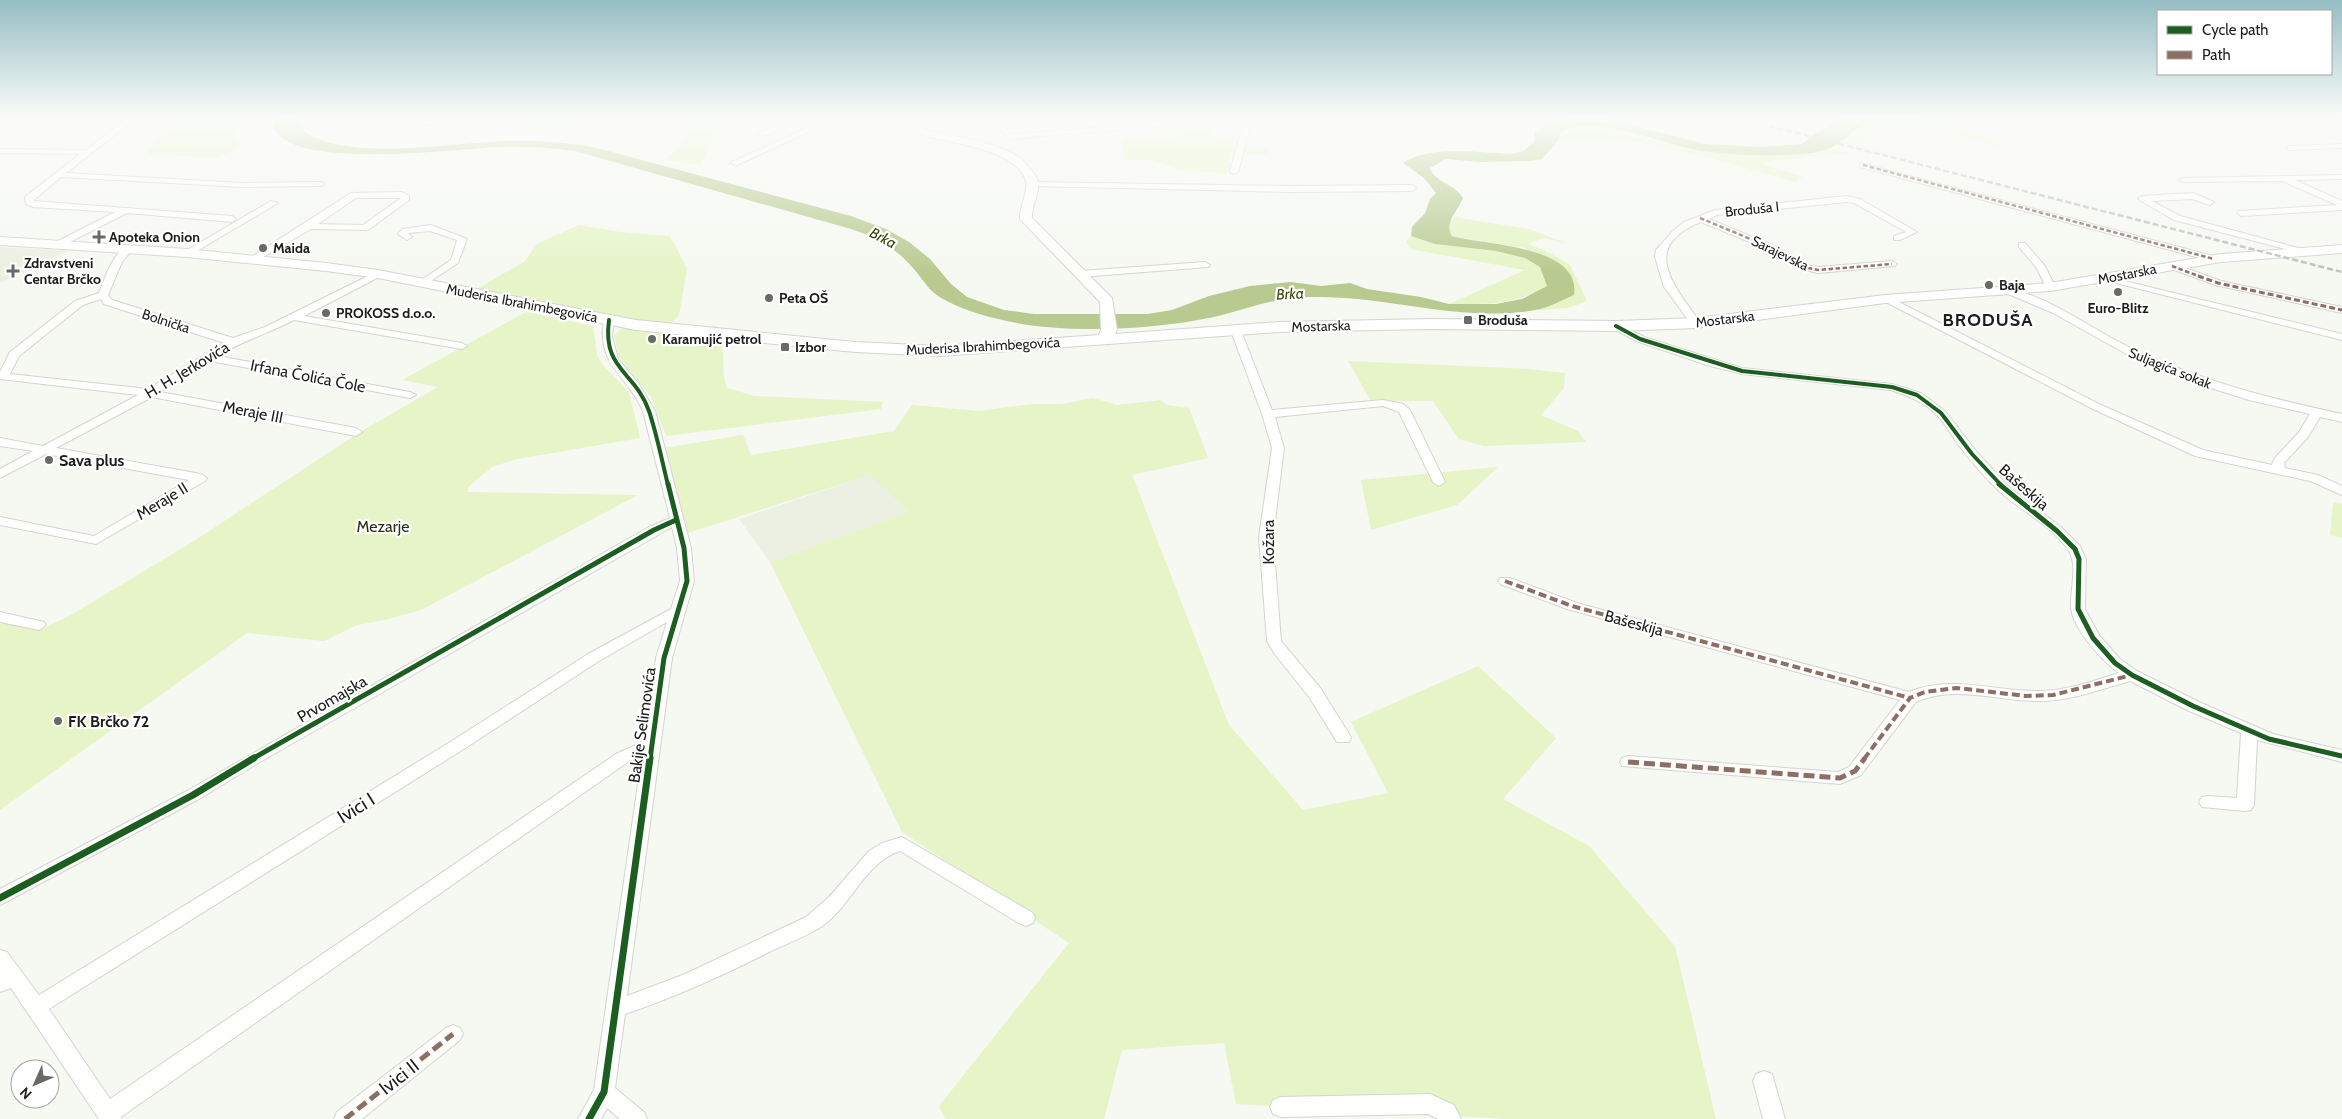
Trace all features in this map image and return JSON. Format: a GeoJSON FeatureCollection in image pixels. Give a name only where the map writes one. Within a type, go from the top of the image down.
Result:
{"type":"FeatureCollection","features":[{"type":"Feature","properties":{"kind":"main road"},"geometry":{"type":"LineString","coordinates":[[1023,169],[1027,172],[1032,184],[1025,210],[1026,219],[1107,301],[1107,334]]}},
{"type":"Feature","properties":{"kind":"main road","name":"Muderisa Ibrahimbegovića"},"geometry":{"type":"LineString","coordinates":[[0,241],[187,253],[378,274],[609,320],[695,333],[907,351],[940,351],[1107,334]]}},
{"type":"Feature","properties":{"kind":"main road","name":"Mostarska"},"geometry":{"type":"LineString","coordinates":[[1107,334],[1236,331],[1279,327],[1363,325],[1616,326],[1696,323],[1885,299],[2050,287],[2214,259],[2342,249]]}},
{"type":"Feature","properties":{"kind":"street"},"geometry":{"type":"LineString","coordinates":[[69,169],[28,199],[28,202],[232,218]]}},
{"type":"Feature","properties":{"kind":"street"},"geometry":{"type":"LineString","coordinates":[[1879,169],[2214,259]]}},
{"type":"Feature","properties":{"kind":"street"},"geometry":{"type":"LineString","coordinates":[[61,176],[242,185],[321,184]]}},
{"type":"Feature","properties":{"kind":"street"},"geometry":{"type":"LineString","coordinates":[[2183,180],[2342,177]]}},
{"type":"Feature","properties":{"kind":"street"},"geometry":{"type":"LineString","coordinates":[[2284,178],[2342,206]]}},
{"type":"Feature","properties":{"kind":"street"},"geometry":{"type":"LineString","coordinates":[[1032,184],[1292,189],[1412,188]]}},
{"type":"Feature","properties":{"kind":"street"},"geometry":{"type":"LineString","coordinates":[[253,259],[309,226],[354,195],[402,195],[406,198],[364,228],[309,226]]}},
{"type":"Feature","properties":{"kind":"street"},"geometry":{"type":"LineString","coordinates":[[2210,202],[2193,196],[2142,199],[2177,218],[2308,252]]}},
{"type":"Feature","properties":{"kind":"street","name":"Broduša I"},"geometry":{"type":"LineString","coordinates":[[1696,323],[1669,287],[1660,257],[1661,250],[1677,232],[1700,218],[1715,213],[1847,199],[1857,202],[1913,232],[1897,238]]}},
{"type":"Feature","properties":{"kind":"street"},"geometry":{"type":"LineString","coordinates":[[187,253],[274,203]]}},
{"type":"Feature","properties":{"kind":"street"},"geometry":{"type":"LineString","coordinates":[[2241,213],[2342,206]]}},
{"type":"Feature","properties":{"kind":"street"},"geometry":{"type":"LineString","coordinates":[[57,245],[126,210]]}},
{"type":"Feature","properties":{"kind":"street","name":"Sarajevska"},"geometry":{"type":"LineString","coordinates":[[1700,218],[1772,248],[1808,268],[1825,271],[1892,264]]}},
{"type":"Feature","properties":{"kind":"street"},"geometry":{"type":"LineString","coordinates":[[407,237],[403,234],[405,232],[424,228],[462,238],[454,261],[423,283]]}},
{"type":"Feature","properties":{"kind":"street"},"geometry":{"type":"LineString","coordinates":[[2022,245],[2040,266],[2050,287]]}},
{"type":"Feature","properties":{"kind":"street"},"geometry":{"type":"LineString","coordinates":[[2,376],[14,354],[79,303],[103,295],[118,261],[127,250]]}},
{"type":"Feature","properties":{"kind":"street"},"geometry":{"type":"LineString","coordinates":[[1080,274],[1205,265]]}},
{"type":"Feature","properties":{"kind":"street"},"geometry":{"type":"LineString","coordinates":[[2172,266],[2218,283],[2342,310]]}},
{"type":"Feature","properties":{"kind":"street","name":"H. H. Jerkovića"},"geometry":{"type":"LineString","coordinates":[[0,474],[150,393],[233,342],[294,317],[378,274]]}},
{"type":"Feature","properties":{"kind":"street"},"geometry":{"type":"LineString","coordinates":[[2107,278],[2342,337]]}},
{"type":"Feature","properties":{"kind":"street","name":"Suljagića sokak"},"geometry":{"type":"LineString","coordinates":[[2009,291],[2057,311],[2132,354],[2189,378],[2253,398],[2342,418]]}},
{"type":"Feature","properties":{"kind":"street","name":"Bolnička"},"geometry":{"type":"LineString","coordinates":[[103,295],[108,302],[120,307],[233,342]]}},
{"type":"Feature","properties":{"kind":"street"},"geometry":{"type":"LineString","coordinates":[[1885,299],[2097,407],[2192,450],[2209,456],[2314,478],[2342,491]]}},
{"type":"Feature","properties":{"kind":"street"},"geometry":{"type":"LineString","coordinates":[[294,317],[462,346]]}},
{"type":"Feature","properties":{"kind":"street","name":"Bakije Selimovića"},"geometry":{"type":"LineString","coordinates":[[604,1092],[664,658],[687,581],[684,548],[643,395],[608,353],[606,334],[609,320]]}},
{"type":"Feature","properties":{"kind":"street","name":"Bašeskija"},"geometry":{"type":"LineString","coordinates":[[1616,326],[1640,339],[1742,372],[1898,388],[1912,392],[1941,413],[1972,454],[2004,489],[2057,531],[2075,549],[2079,559],[2078,609],[2081,618],[2103,652],[2132,675],[2269,740],[2342,756]]}},
{"type":"Feature","properties":{"kind":"street","name":"Kožara"},"geometry":{"type":"LineString","coordinates":[[1236,331],[1268,414],[1278,448],[1269,502],[1266,537],[1274,641],[1316,693],[1343,738]]}},
{"type":"Feature","properties":{"kind":"street","name":"Irfana Čolića Čole"},"geometry":{"type":"LineString","coordinates":[[206,357],[410,395]]}},
{"type":"Feature","properties":{"kind":"street","name":"Meraje III"},"geometry":{"type":"LineString","coordinates":[[2,376],[150,393],[356,432]]}},
{"type":"Feature","properties":{"kind":"street"},"geometry":{"type":"LineString","coordinates":[[1268,414],[1376,404],[1398,406],[1404,410],[1439,482]]}},
{"type":"Feature","properties":{"kind":"street"},"geometry":{"type":"LineString","coordinates":[[2278,470],[2278,462],[2304,434],[2316,413]]}},
{"type":"Feature","properties":{"kind":"street"},"geometry":{"type":"LineString","coordinates":[[0,442],[44,450]]}},
{"type":"Feature","properties":{"kind":"street","name":"Meraje II"},"geometry":{"type":"LineString","coordinates":[[0,521],[96,540],[200,478],[44,450]]}},
{"type":"Feature","properties":{"kind":"street","name":"Prvomajska"},"geometry":{"type":"LineString","coordinates":[[0,898],[193,795],[646,535],[676,520]]}},
{"type":"Feature","properties":{"kind":"street","name":"Bašeskija"},"geometry":{"type":"LineString","coordinates":[[1505,581],[1572,606],[1910,698]]}},
{"type":"Feature","properties":{"kind":"street","name":"Ivici I"},"geometry":{"type":"LineString","coordinates":[[36,1007],[472,736],[643,627],[677,612]]}},
{"type":"Feature","properties":{"kind":"street"},"geometry":{"type":"LineString","coordinates":[[0,617],[39,625]]}},
{"type":"Feature","properties":{"kind":"street"},"geometry":{"type":"LineString","coordinates":[[1628,762],[1840,778],[1855,771],[1910,698],[1922,692],[1949,688],[2022,696],[2058,694],[2132,675]]}},
{"type":"Feature","properties":{"kind":"street"},"geometry":{"type":"LineString","coordinates":[[2208,802],[2245,805],[2249,731]]}},
{"type":"Feature","properties":{"kind":"street"},"geometry":{"type":"LineString","coordinates":[[0,958],[6,981],[36,1007],[109,1116],[622,758],[653,744]]}},
{"type":"Feature","properties":{"kind":"street"},"geometry":{"type":"LineString","coordinates":[[616,1008],[651,998],[694,980],[813,922],[824,915],[885,848],[893,845],[902,844],[1026,918]]}},
{"type":"Feature","properties":{"kind":"street","name":"Ivici II"},"geometry":{"type":"LineString","coordinates":[[344,1119],[453,1034]]}},
{"type":"Feature","properties":{"kind":"street"},"geometry":{"type":"LineString","coordinates":[[1764,1082],[1774,1119]]}},
{"type":"Feature","properties":{"kind":"street"},"geometry":{"type":"LineString","coordinates":[[589,1119],[604,1092],[636,1119]]}},
{"type":"Feature","properties":{"kind":"street"},"geometry":{"type":"LineString","coordinates":[[1281,1107],[1430,1104],[1446,1112],[1450,1119]]}},
{"type":"Feature","properties":{"kind":"shaded area","name":"Zdravstveni Centar Brčko"},"geometry":{"type":"Polygon","coordinates":[[[0,247],[68,251],[0,283],[0,247]]]}},
{"type":"Feature","properties":{"kind":"shaded area"},"geometry":{"type":"Polygon","coordinates":[[[870,475],[910,512],[770,562],[739,519],[870,475]]]}},
{"type":"Feature","properties":{"kind":"green space"},"geometry":{"type":"Polygon","coordinates":[[[1181,169],[1229,169],[1228,174],[1181,169]]]}},
{"type":"Feature","properties":{"kind":"green space"},"geometry":{"type":"Polygon","coordinates":[[[1749,169],[1779,169],[1803,177],[1795,182],[1749,169]]]}},
{"type":"Feature","properties":{"kind":"green space"},"geometry":{"type":"Polygon","coordinates":[[[1454,217],[1529,229],[1568,244],[1544,238],[1528,244],[1546,251],[1570,265],[1587,301],[1568,308],[1537,310],[1574,294],[1525,248],[1452,236],[1449,226],[1454,217]]]}},
{"type":"Feature","properties":{"kind":"green space"},"geometry":{"type":"Polygon","coordinates":[[[579,225],[621,232],[670,236],[687,268],[679,316],[668,325],[477,289],[525,261],[537,244],[579,225]]]}},
{"type":"Feature","properties":{"kind":"green space"},"geometry":{"type":"Polygon","coordinates":[[[1411,236],[1435,244],[1496,251],[1525,258],[1540,267],[1547,286],[1534,293],[1511,300],[1488,304],[1449,304],[1525,270],[1410,249],[1406,242],[1411,236]]]}},
{"type":"Feature","properties":{"kind":"green space","name":"Mezarje"},"geometry":{"type":"Polygon","coordinates":[[[526,312],[593,326],[597,355],[601,363],[629,392],[640,438],[517,459],[492,467],[468,487],[468,492],[638,495],[421,610],[385,620],[357,625],[324,641],[247,633],[0,810],[0,623],[40,630],[71,615],[194,541],[360,432],[438,387],[402,380],[526,312]]]}},
{"type":"Feature","properties":{"kind":"green space"},"geometry":{"type":"Polygon","coordinates":[[[625,325],[682,333],[720,342],[727,388],[755,396],[883,402],[881,409],[666,436],[651,397],[619,357],[614,335],[625,325]]]}},
{"type":"Feature","properties":{"kind":"green space"},"geometry":{"type":"Polygon","coordinates":[[[1348,361],[1529,369],[1565,373],[1564,388],[1541,415],[1578,431],[1586,442],[1484,446],[1459,439],[1433,401],[1371,401],[1348,361]]]}},
{"type":"Feature","properties":{"kind":"green space"},"geometry":{"type":"Polygon","coordinates":[[[1093,398],[1117,405],[1161,400],[1167,405],[1189,408],[1208,458],[1132,475],[1229,725],[1303,810],[1388,793],[1351,722],[1478,666],[1556,738],[1503,799],[1589,846],[1675,946],[1716,1119],[1506,1119],[1236,1104],[1224,1043],[1122,1050],[1104,1119],[945,1119],[939,1106],[1069,943],[902,832],[770,562],[909,512],[870,475],[685,534],[664,448],[743,435],[751,455],[894,431],[912,405],[979,411],[1032,404],[1062,404],[1093,398]]]}},
{"type":"Feature","properties":{"kind":"green space"},"geometry":{"type":"Polygon","coordinates":[[[1498,467],[1457,505],[1371,530],[1361,480],[1498,467]]]}},
{"type":"Feature","properties":{"kind":"green space"},"geometry":{"type":"Polygon","coordinates":[[[2333,502],[2342,504],[2342,538],[2330,535],[2333,502]]]}},
{"type":"Feature","properties":{"kind":"water","name":"Brka"},"geometry":{"type":"Polygon","coordinates":[[[639,169],[676,169],[851,216],[886,229],[909,242],[930,259],[951,284],[967,297],[1004,310],[1034,314],[1147,314],[1172,310],[1209,296],[1250,286],[1291,282],[1321,286],[1350,283],[1367,289],[1421,297],[1449,304],[1496,304],[1522,299],[1547,286],[1540,267],[1525,258],[1496,251],[1435,244],[1411,236],[1412,227],[1425,213],[1430,199],[1436,193],[1424,178],[1412,169],[1430,169],[1436,177],[1455,189],[1463,198],[1450,222],[1449,227],[1452,236],[1506,245],[1547,257],[1563,266],[1572,278],[1574,295],[1540,309],[1507,313],[1452,311],[1370,300],[1300,297],[1275,301],[1214,317],[1163,325],[1106,329],[1048,327],[998,319],[956,306],[934,293],[899,254],[877,240],[851,229],[639,169]]]}},
{"type":"Feature","properties":{"kind":"railway"},"geometry":{"type":"LineString","coordinates":[[1939,169],[2342,272]]}},
{"type":"Feature","properties":{"kind":"marked path"},"geometry":{"type":"LineString","coordinates":[[1879,169],[2214,259]]}},
{"type":"Feature","properties":{"kind":"marked path"},"geometry":{"type":"LineString","coordinates":[[1700,218],[1772,248],[1808,268],[1818,270],[1892,264]]}},
{"type":"Feature","properties":{"kind":"marked path"},"geometry":{"type":"LineString","coordinates":[[2172,266],[2218,283],[2342,310]]}},
{"type":"Feature","properties":{"kind":"marked path"},"geometry":{"type":"LineString","coordinates":[[1505,581],[1572,606],[1910,698]]}},
{"type":"Feature","properties":{"kind":"marked path"},"geometry":{"type":"LineString","coordinates":[[1628,762],[1840,778],[1855,771],[1910,698],[1925,692],[1957,688],[2042,696],[2087,688],[2132,675]]}},
{"type":"Feature","properties":{"kind":"marked path"},"geometry":{"type":"LineString","coordinates":[[345,1119],[453,1034]]}},
{"type":"Feature","properties":{"kind":"cycle path"},"geometry":{"type":"LineString","coordinates":[[589,1119],[604,1092],[664,658],[687,581],[684,548],[649,411],[643,398],[619,368],[608,349],[609,320]]}},
{"type":"Feature","properties":{"kind":"cycle path"},"geometry":{"type":"LineString","coordinates":[[1616,326],[1640,339],[1714,364],[1742,371],[1892,387],[1917,395],[1941,413],[1972,454],[2004,489],[2057,531],[2075,549],[2079,559],[2078,609],[2093,638],[2115,663],[2132,675],[2193,706],[2269,739],[2342,756]]}},
{"type":"Feature","properties":{"kind":"cycle path"},"geometry":{"type":"LineString","coordinates":[[0,898],[193,795],[254,758],[654,530],[676,520]]}},
{"type":"Feature","properties":{"kind":"place","name":"Apoteka Onion"},"geometry":{"type":"Point","coordinates":[99,237]}},
{"type":"Feature","properties":{"kind":"place","name":"Maida"},"geometry":{"type":"Point","coordinates":[263,248]}},
{"type":"Feature","properties":{"kind":"place","name":"Zdravstveni Centar Brčko"},"geometry":{"type":"Point","coordinates":[13,271]}},
{"type":"Feature","properties":{"kind":"place","name":"Baja"},"geometry":{"type":"Point","coordinates":[1989,285]}},
{"type":"Feature","properties":{"kind":"place","name":"Euro-Blitz"},"geometry":{"type":"Point","coordinates":[2118,292]}},
{"type":"Feature","properties":{"kind":"place","name":"Peta OŠ"},"geometry":{"type":"Point","coordinates":[769,298]}},
{"type":"Feature","properties":{"kind":"place","name":"PROKOSS d.o.o."},"geometry":{"type":"Point","coordinates":[326,313]}},
{"type":"Feature","properties":{"kind":"place","name":"Broduša"},"geometry":{"type":"Point","coordinates":[1468,320]}},
{"type":"Feature","properties":{"kind":"place","name":"Karamujić petrol"},"geometry":{"type":"Point","coordinates":[652,339]}},
{"type":"Feature","properties":{"kind":"place","name":"Izbor"},"geometry":{"type":"Point","coordinates":[785,347]}},
{"type":"Feature","properties":{"kind":"place","name":"Sava plus"},"geometry":{"type":"Point","coordinates":[49,460]}},
{"type":"Feature","properties":{"kind":"place","name":"FK Brčko 72"},"geometry":{"type":"Point","coordinates":[58,721]}},
{"type":"Feature","properties":{"kind":"district","name":"BRODUŠA"},"geometry":{"type":"Point","coordinates":[1988,320]}}]}
